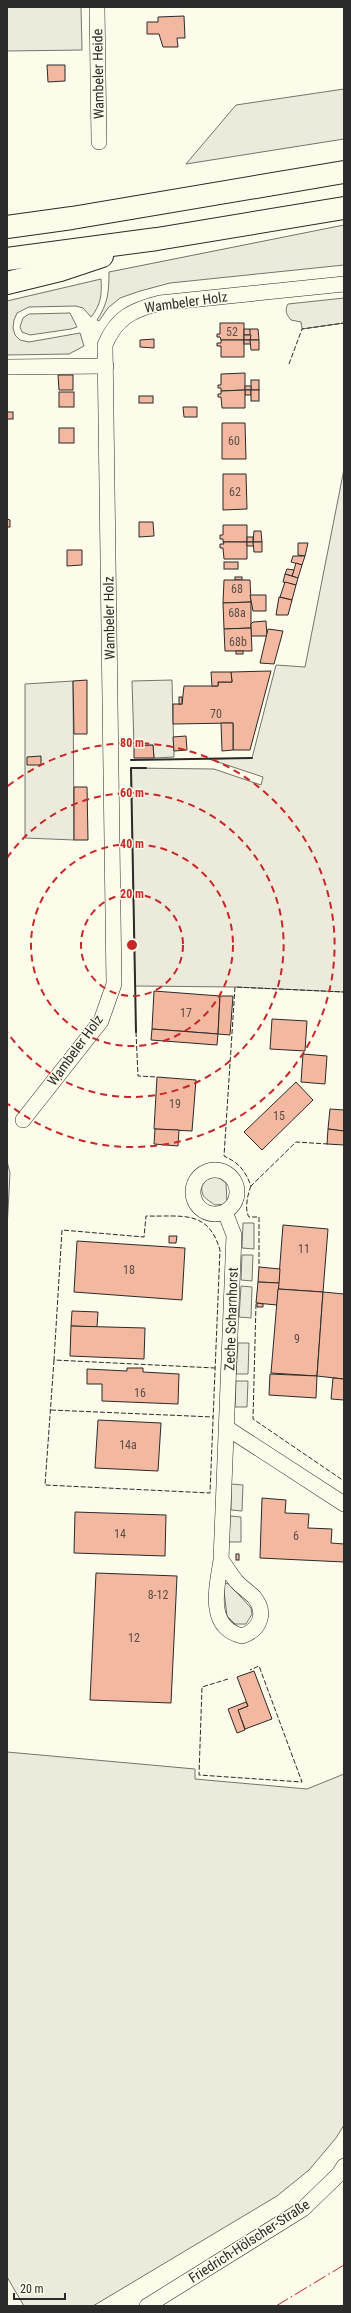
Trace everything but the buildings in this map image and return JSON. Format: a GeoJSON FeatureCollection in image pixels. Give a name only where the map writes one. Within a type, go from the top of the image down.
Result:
{"type":"FeatureCollection","features":[{"type":"Feature","properties":{"kind":"highway"},"geometry":{"type":"LineString","coordinates":[[7,227],[72,218],[344,172]]}},
{"type":"Feature","properties":{"kind":"highway"},"geometry":{"type":"LineString","coordinates":[[7,259],[157,239],[344,208]]}},
{"type":"Feature","properties":{"kind":"highway"},"geometry":{"type":"LineString","coordinates":[[7,283],[60,270],[157,239]]}},
{"type":"Feature","properties":{"kind":"street","name":"Wambeler Heide"},"geometry":{"type":"LineString","coordinates":[[97,7],[99,142]]}},
{"type":"Feature","properties":{"kind":"street","name":"Wambeler Holz"},"geometry":{"type":"LineString","coordinates":[[23,1120],[101,1021],[114,984],[105,346],[110,332],[122,319],[139,308],[160,303],[344,284]]}},
{"type":"Feature","properties":{"kind":"street"},"geometry":{"type":"LineString","coordinates":[[7,367],[106,366]]}},
{"type":"Feature","properties":{"kind":"street","name":"Zeche Scharnhorst"},"geometry":{"type":"LineString","coordinates":[[221,1560],[237,1582],[258,1602],[261,1618],[258,1626],[251,1633],[242,1636],[234,1634],[226,1629],[218,1616],[216,1598],[221,1560],[234,1235],[224,1212]]}},
{"type":"Feature","properties":{"kind":"street"},"geometry":{"type":"LineString","coordinates":[[226,1428],[344,1504]]}},
{"type":"Feature","properties":{"kind":"street","name":"Friedrich-Hölscher-Straße"},"geometry":{"type":"LineString","coordinates":[[147,2306],[303,2209],[344,2166]]}},
{"type":"Feature","properties":{"kind":"shaded area"},"geometry":{"type":"Polygon","coordinates":[[[7,7],[81,7],[82,50],[7,51],[7,7]]]}},
{"type":"Feature","properties":{"kind":"shaded area"},"geometry":{"type":"Polygon","coordinates":[[[344,89],[344,139],[186,164],[236,105],[344,89]]]}},
{"type":"Feature","properties":{"kind":"shaded area"},"geometry":{"type":"Polygon","coordinates":[[[344,225],[344,265],[170,283],[120,298],[108,308],[99,321],[97,320],[106,303],[109,285],[109,272],[344,225]]]}},
{"type":"Feature","properties":{"kind":"shaded area"},"geometry":{"type":"Polygon","coordinates":[[[101,279],[100,299],[97,308],[91,317],[83,308],[76,306],[29,307],[17,313],[14,320],[13,328],[15,335],[20,340],[29,342],[80,333],[84,346],[69,354],[7,355],[7,301],[101,279]]]}},
{"type":"Feature","properties":{"kind":"shaded area"},"geometry":{"type":"Polygon","coordinates":[[[344,298],[344,323],[302,329],[301,322],[291,320],[286,313],[288,304],[344,298]]]}},
{"type":"Feature","properties":{"kind":"shaded area"},"geometry":{"type":"Polygon","coordinates":[[[70,313],[77,327],[71,329],[30,335],[22,332],[20,327],[23,318],[29,314],[70,313]]]}},
{"type":"Feature","properties":{"kind":"shaded area"},"geometry":{"type":"Polygon","coordinates":[[[344,469],[344,992],[235,987],[135,986],[131,768],[214,769],[261,785],[263,777],[209,759],[252,758],[276,665],[305,667],[344,469]]]}},
{"type":"Feature","properties":{"kind":"shaded area"},"geometry":{"type":"Polygon","coordinates":[[[172,680],[174,757],[154,758],[153,745],[134,746],[132,681],[172,680]]]}},
{"type":"Feature","properties":{"kind":"shaded area"},"geometry":{"type":"Polygon","coordinates":[[[73,681],[74,840],[25,838],[25,684],[73,681]]]}},
{"type":"Feature","properties":{"kind":"shaded area"},"geometry":{"type":"Polygon","coordinates":[[[7,1161],[10,1173],[7,1229],[7,1161]]]}},
{"type":"Feature","properties":{"kind":"shaded area"},"geometry":{"type":"Polygon","coordinates":[[[218,1177],[226,1183],[227,1204],[215,1205],[203,1195],[203,1184],[208,1179],[218,1177]]]}},
{"type":"Feature","properties":{"kind":"shaded area"},"geometry":{"type":"Polygon","coordinates":[[[243,1223],[254,1223],[254,1249],[242,1248],[243,1223]]]}},
{"type":"Feature","properties":{"kind":"shaded area"},"geometry":{"type":"Polygon","coordinates":[[[242,1255],[253,1255],[252,1281],[241,1280],[242,1255]]]}},
{"type":"Feature","properties":{"kind":"shaded area"},"geometry":{"type":"Polygon","coordinates":[[[241,1286],[252,1287],[251,1318],[239,1317],[241,1286]]]}},
{"type":"Feature","properties":{"kind":"shaded area"},"geometry":{"type":"Polygon","coordinates":[[[238,1343],[249,1343],[248,1374],[236,1374],[238,1343]]]}},
{"type":"Feature","properties":{"kind":"shaded area"},"geometry":{"type":"Polygon","coordinates":[[[236,1381],[248,1381],[247,1407],[235,1407],[236,1381]]]}},
{"type":"Feature","properties":{"kind":"shaded area"},"geometry":{"type":"Polygon","coordinates":[[[231,1484],[243,1485],[242,1511],[231,1510],[231,1484]]]}},
{"type":"Feature","properties":{"kind":"shaded area"},"geometry":{"type":"Polygon","coordinates":[[[230,1516],[241,1517],[241,1542],[229,1542],[230,1516]]]}},
{"type":"Feature","properties":{"kind":"shaded area"},"geometry":{"type":"Polygon","coordinates":[[[223,1583],[229,1584],[251,1608],[252,1614],[246,1624],[235,1624],[227,1616],[223,1583]]]}},
{"type":"Feature","properties":{"kind":"shaded area"},"geometry":{"type":"Polygon","coordinates":[[[7,1752],[195,1769],[195,1779],[307,1789],[344,1774],[344,2125],[336,2138],[309,2170],[277,2196],[93,2306],[24,2306],[7,2277],[7,1752]]]}},
{"type":"Feature","properties":{"kind":"fence"},"geometry":{"type":"LineString","coordinates":[[289,364],[302,329],[344,323]]}},
{"type":"Feature","properties":{"kind":"fence"},"geometry":{"type":"LineString","coordinates":[[328,1144],[296,1142],[251,1186],[241,1168],[234,1161],[224,1156],[235,987],[344,992]]}},
{"type":"Feature","properties":{"kind":"fence"},"geometry":{"type":"LineString","coordinates":[[136,1032],[138,1076],[157,1077]]}},
{"type":"Feature","properties":{"kind":"fence"},"geometry":{"type":"LineString","coordinates":[[251,1186],[247,1210],[249,1217],[259,1217],[259,1267]]}},
{"type":"Feature","properties":{"kind":"fence"},"geometry":{"type":"LineString","coordinates":[[54,1360],[45,1485],[210,1493],[220,1250],[215,1237],[201,1221],[182,1216],[146,1216],[144,1237],[62,1230],[54,1360],[215,1368]]}},
{"type":"Feature","properties":{"kind":"fence"},"geometry":{"type":"LineString","coordinates":[[256,1304],[253,1419],[344,1481]]}},
{"type":"Feature","properties":{"kind":"fence"},"geometry":{"type":"LineString","coordinates":[[51,1410],[213,1417]]}},
{"type":"Feature","properties":{"kind":"fence"},"geometry":{"type":"LineString","coordinates":[[228,1679],[202,1687],[199,1775],[302,1782],[259,1666],[250,1670]]}},
{"type":"Feature","properties":{"kind":"wall"},"geometry":{"type":"LineString","coordinates":[[131,760],[252,758]]}},
{"type":"Feature","properties":{"kind":"wall"},"geometry":{"type":"LineString","coordinates":[[136,1032],[131,768],[146,768]]}},
{"type":"Feature","properties":{"kind":"power"},"geometry":{"type":"LineString","coordinates":[[276,2306],[344,2265]]}}]}
